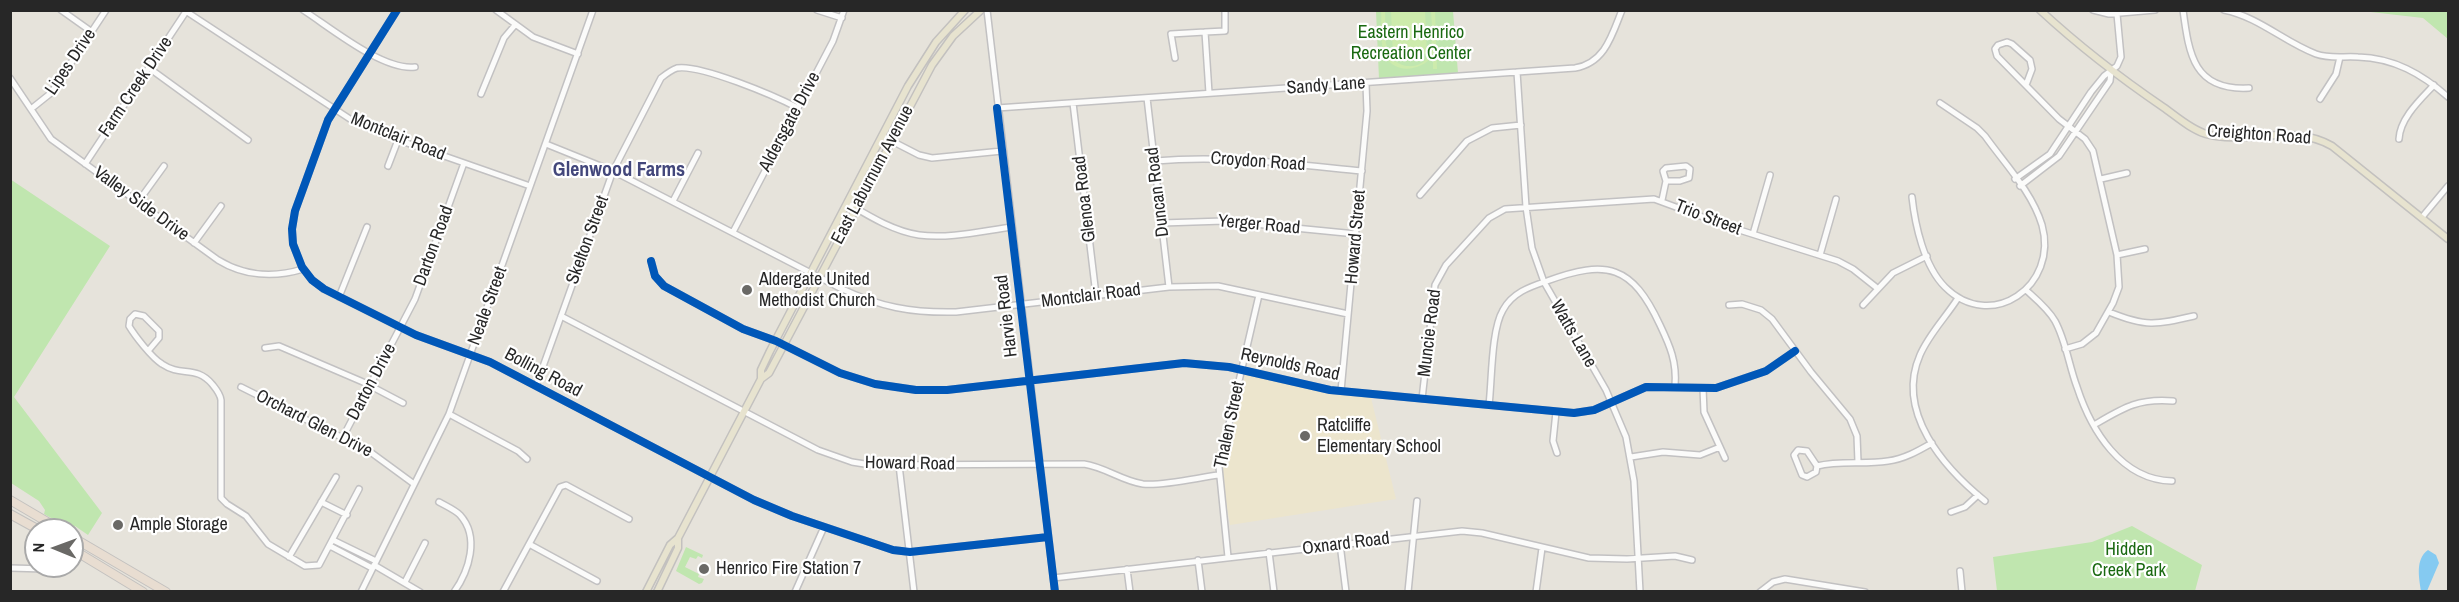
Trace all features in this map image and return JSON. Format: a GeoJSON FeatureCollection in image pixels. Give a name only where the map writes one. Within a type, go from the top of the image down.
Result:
{"type":"FeatureCollection","features":[{"type":"Feature","properties":{"kind":"highway"},"geometry":{"type":"LineString","coordinates":[[10,500],[41,518]]}},
{"type":"Feature","properties":{"kind":"highway"},"geometry":{"type":"LineString","coordinates":[[10,514],[24,522]]}},
{"type":"Feature","properties":{"kind":"highway"},"geometry":{"type":"LineString","coordinates":[[84,547],[89,547],[166,591]]}},
{"type":"Feature","properties":{"kind":"highway"},"geometry":{"type":"LineString","coordinates":[[84,553],[143,591]]}},
{"type":"Feature","properties":{"kind":"main road","name":"East Laburnum Avenue"},"geometry":{"type":"LineString","coordinates":[[761,378],[760,370],[882,136],[926,57],[965,10]]}},
{"type":"Feature","properties":{"kind":"main road","name":"East Laburnum Avenue"},"geometry":{"type":"LineString","coordinates":[[646,591],[670,545],[678,538],[761,378],[769,373],[932,65],[953,36],[981,10]]}},
{"type":"Feature","properties":{"kind":"main road","name":"Creighton Road"},"geometry":{"type":"LineString","coordinates":[[2040,10],[2111,72],[2195,129],[2207,134],[2300,135],[2324,141],[2423,216],[2448,239]]}},
{"type":"Feature","properties":{"kind":"main road","name":"East Laburnum Avenue"},"geometry":{"type":"LineString","coordinates":[[657,591],[678,548],[678,538]]}},
{"type":"Feature","properties":{"kind":"street"},"geometry":{"type":"LineString","coordinates":[[61,10],[92,32]]}},
{"type":"Feature","properties":{"kind":"street","name":"Lipes Drive"},"geometry":{"type":"LineString","coordinates":[[31,110],[51,93],[106,10]]}},
{"type":"Feature","properties":{"kind":"street"},"geometry":{"type":"LineString","coordinates":[[303,10],[370,54],[401,68],[415,67]]}},
{"type":"Feature","properties":{"kind":"street","name":"Bolling Road"},"geometry":{"type":"LineString","coordinates":[[397,10],[334,109],[325,128],[293,220],[293,244],[303,269],[317,284],[401,328],[490,362],[765,505],[824,527],[893,550],[910,552],[1048,537]]}},
{"type":"Feature","properties":{"kind":"street"},"geometry":{"type":"LineString","coordinates":[[496,10],[532,37],[578,54]]}},
{"type":"Feature","properties":{"kind":"street","name":"Neale Street"},"geometry":{"type":"LineString","coordinates":[[361,591],[449,414],[593,10]]}},
{"type":"Feature","properties":{"kind":"street"},"geometry":{"type":"LineString","coordinates":[[817,10],[842,18]]}},
{"type":"Feature","properties":{"kind":"street","name":"Aldersgate Drive"},"geometry":{"type":"LineString","coordinates":[[733,232],[832,41],[844,10]]}},
{"type":"Feature","properties":{"kind":"street","name":"Harvie Road"},"geometry":{"type":"LineString","coordinates":[[987,10],[1055,591]]}},
{"type":"Feature","properties":{"kind":"street"},"geometry":{"type":"LineString","coordinates":[[1175,58],[1171,34],[1225,31],[1225,10]]}},
{"type":"Feature","properties":{"kind":"street","name":"Sandy Lane"},"geometry":{"type":"LineString","coordinates":[[997,108],[1575,68],[1591,64],[1606,47],[1622,10]]}},
{"type":"Feature","properties":{"kind":"street"},"geometry":{"type":"LineString","coordinates":[[2093,10],[2117,14],[2155,10]]}},
{"type":"Feature","properties":{"kind":"street"},"geometry":{"type":"LineString","coordinates":[[2182,10],[2193,61],[2200,73],[2220,85],[2248,88]]}},
{"type":"Feature","properties":{"kind":"street"},"geometry":{"type":"LineString","coordinates":[[2224,10],[2250,18],[2324,56],[2367,57],[2392,62],[2414,71],[2448,97]]}},
{"type":"Feature","properties":{"kind":"street","name":"Farm Creek Drive"},"geometry":{"type":"LineString","coordinates":[[85,164],[186,11]]}},
{"type":"Feature","properties":{"kind":"street","name":"Montclair Road"},"geometry":{"type":"LineString","coordinates":[[186,11],[334,109],[378,132],[530,186]]}},
{"type":"Feature","properties":{"kind":"street"},"geometry":{"type":"LineString","coordinates":[[2015,179],[2050,154],[2091,92],[2104,76],[2118,66],[2121,57],[2117,14]]}},
{"type":"Feature","properties":{"kind":"street"},"geometry":{"type":"LineString","coordinates":[[481,94],[504,38],[515,25]]}},
{"type":"Feature","properties":{"kind":"street"},"geometry":{"type":"LineString","coordinates":[[1206,32],[1209,93]]}},
{"type":"Feature","properties":{"kind":"street"},"geometry":{"type":"LineString","coordinates":[[2026,85],[2032,69],[2030,60],[2012,44],[2007,42],[1998,45],[1995,49],[1997,56],[2026,85],[2069,127],[2076,132],[2093,151],[2117,255],[2119,287],[2109,312],[2092,338],[2066,349]]}},
{"type":"Feature","properties":{"kind":"street"},"geometry":{"type":"LineString","coordinates":[[2320,99],[2336,74],[2340,57]]}},
{"type":"Feature","properties":{"kind":"street"},"geometry":{"type":"LineString","coordinates":[[149,68],[248,140]]}},
{"type":"Feature","properties":{"kind":"street","name":"Skelton Street"},"geometry":{"type":"LineString","coordinates":[[536,386],[613,171],[661,78],[671,70],[687,68],[760,90],[798,108]]}},
{"type":"Feature","properties":{"kind":"street","name":"Watts Lane"},"geometry":{"type":"LineString","coordinates":[[1517,72],[1526,207],[1532,248],[1544,282],[1612,402],[1622,424],[1631,457],[1640,591]]}},
{"type":"Feature","properties":{"kind":"street"},"geometry":{"type":"LineString","coordinates":[[2020,186],[2059,156],[2110,81],[2111,72]]}},
{"type":"Feature","properties":{"kind":"street","name":"Valley Side Drive"},"geometry":{"type":"LineString","coordinates":[[10,78],[51,139],[226,265],[244,272],[282,275],[303,269]]}},
{"type":"Feature","properties":{"kind":"street","name":"Howard Street"},"geometry":{"type":"LineString","coordinates":[[1341,391],[1367,111],[1366,84]]}},
{"type":"Feature","properties":{"kind":"street"},"geometry":{"type":"LineString","coordinates":[[2399,139],[2408,116],[2434,85]]}},
{"type":"Feature","properties":{"kind":"street","name":"Duncan Road"},"geometry":{"type":"LineString","coordinates":[[1147,98],[1169,287]]}},
{"type":"Feature","properties":{"kind":"street","name":"Glenoa Road"},"geometry":{"type":"LineString","coordinates":[[1073,103],[1096,295]]}},
{"type":"Feature","properties":{"kind":"street"},"geometry":{"type":"LineString","coordinates":[[1912,197],[1915,226],[1927,256],[1941,283],[1958,297],[1979,305],[1995,304],[2015,298],[2027,291],[2042,266],[2044,241],[2032,201],[1977,128],[1940,104]]}},
{"type":"Feature","properties":{"kind":"street"},"geometry":{"type":"LineString","coordinates":[[1420,195],[1467,141],[1492,128],[1521,125]]}},
{"type":"Feature","properties":{"kind":"street"},"geometry":{"type":"LineString","coordinates":[[882,136],[919,155],[932,158],[1002,151]]}},
{"type":"Feature","properties":{"kind":"street"},"geometry":{"type":"LineString","coordinates":[[388,166],[398,140]]}},
{"type":"Feature","properties":{"kind":"street","name":"Montclair Road"},"geometry":{"type":"LineString","coordinates":[[546,144],[613,171],[867,301],[905,310],[925,313],[956,312],[1169,287],[1218,286],[1348,314]]}},
{"type":"Feature","properties":{"kind":"street"},"geometry":{"type":"LineString","coordinates":[[673,201],[698,153]]}},
{"type":"Feature","properties":{"kind":"street","name":"Croydon Road"},"geometry":{"type":"LineString","coordinates":[[1155,160],[1200,157],[1362,171]]}},
{"type":"Feature","properties":{"kind":"street","name":"Darton Road"},"geometry":{"type":"LineString","coordinates":[[401,328],[415,299],[464,163]]}},
{"type":"Feature","properties":{"kind":"street"},"geometry":{"type":"LineString","coordinates":[[1662,200],[1666,181],[1663,174],[1666,168],[1677,165],[1690,169],[1689,178],[1680,181],[1666,181]]}},
{"type":"Feature","properties":{"kind":"street"},"geometry":{"type":"LineString","coordinates":[[138,202],[164,166]]}},
{"type":"Feature","properties":{"kind":"street"},"geometry":{"type":"LineString","coordinates":[[2101,179],[2127,173]]}},
{"type":"Feature","properties":{"kind":"street"},"geometry":{"type":"LineString","coordinates":[[1753,234],[1770,175]]}},
{"type":"Feature","properties":{"kind":"street"},"geometry":{"type":"LineString","coordinates":[[2423,216],[2448,186]]}},
{"type":"Feature","properties":{"kind":"street","name":"Trio Street"},"geometry":{"type":"LineString","coordinates":[[1526,207],[1632,199],[1662,200],[1753,234],[1845,264],[1877,288]]}},
{"type":"Feature","properties":{"kind":"street"},"geometry":{"type":"LineString","coordinates":[[1820,255],[1836,200]]}},
{"type":"Feature","properties":{"kind":"street"},"geometry":{"type":"LineString","coordinates":[[847,203],[895,229],[919,235],[944,235],[1012,227]]}},
{"type":"Feature","properties":{"kind":"street"},"geometry":{"type":"LineString","coordinates":[[194,243],[221,206]]}},
{"type":"Feature","properties":{"kind":"street","name":"Muncie Road"},"geometry":{"type":"LineString","coordinates":[[1422,399],[1432,298],[1439,276],[1489,218],[1505,209],[1526,207]]}},
{"type":"Feature","properties":{"kind":"street","name":"Yerger Road"},"geometry":{"type":"LineString","coordinates":[[1162,224],[1224,221],[1356,234]]}},
{"type":"Feature","properties":{"kind":"street"},"geometry":{"type":"LineString","coordinates":[[339,297],[367,227]]}},
{"type":"Feature","properties":{"kind":"street"},"geometry":{"type":"LineString","coordinates":[[2117,255],[2145,249]]}},
{"type":"Feature","properties":{"kind":"street"},"geometry":{"type":"LineString","coordinates":[[1863,305],[1893,273],[1927,256]]}},
{"type":"Feature","properties":{"kind":"street","name":"Reynolds Road"},"geometry":{"type":"LineString","coordinates":[[651,261],[655,276],[664,286],[743,328],[776,341],[840,373],[875,384],[916,390],[947,390],[1184,363],[1242,370],[1341,391],[1574,413],[1594,410],[1646,387],[1716,388],[1766,371],[1795,351]]}},
{"type":"Feature","properties":{"kind":"street"},"geometry":{"type":"LineString","coordinates":[[1489,405],[1499,317],[1507,304],[1515,295],[1544,282],[1588,268],[1612,271],[1630,280],[1650,304],[1671,349],[1675,365],[1675,386]]}},
{"type":"Feature","properties":{"kind":"street"},"geometry":{"type":"LineString","coordinates":[[2027,291],[2045,307],[2055,322],[2083,405],[2114,454],[2132,470],[2147,477],[2172,481]]}},
{"type":"Feature","properties":{"kind":"street","name":"Thalen Street"},"geometry":{"type":"LineString","coordinates":[[1228,557],[1218,475],[1259,295]]}},
{"type":"Feature","properties":{"kind":"street"},"geometry":{"type":"LineString","coordinates":[[1958,297],[1923,347],[1914,375],[1915,404],[1932,443],[1953,472],[1985,501]]}},
{"type":"Feature","properties":{"kind":"street"},"geometry":{"type":"LineString","coordinates":[[1729,305],[1742,304],[1761,310],[1772,319],[1850,419],[1857,436],[1858,462]]}},
{"type":"Feature","properties":{"kind":"street"},"geometry":{"type":"LineString","coordinates":[[2109,312],[2150,325],[2194,316]]}},
{"type":"Feature","properties":{"kind":"street"},"geometry":{"type":"LineString","coordinates":[[148,351],[159,339],[160,334],[156,327],[139,314],[132,316],[129,326],[148,351],[155,359],[170,369],[205,375],[219,392],[222,400],[221,498],[226,504],[246,516],[268,544],[304,566],[315,567],[323,560],[359,489]]}},
{"type":"Feature","properties":{"kind":"street","name":"Howard Road"},"geometry":{"type":"LineString","coordinates":[[561,316],[818,450],[852,462],[899,465],[1092,465],[1124,479],[1144,484],[1218,475]]}},
{"type":"Feature","properties":{"kind":"street","name":"Darton Drive"},"geometry":{"type":"LineString","coordinates":[[343,437],[401,328]]}},
{"type":"Feature","properties":{"kind":"street"},"geometry":{"type":"LineString","coordinates":[[265,348],[279,346],[369,385],[404,403]]}},
{"type":"Feature","properties":{"kind":"street","name":"Orchard Glen Drive"},"geometry":{"type":"LineString","coordinates":[[241,387],[369,451],[414,484]]}},
{"type":"Feature","properties":{"kind":"street"},"geometry":{"type":"LineString","coordinates":[[1703,388],[1704,412],[1725,458]]}},
{"type":"Feature","properties":{"kind":"street"},"geometry":{"type":"LineString","coordinates":[[2094,425],[2125,406],[2139,401],[2173,401]]}},
{"type":"Feature","properties":{"kind":"street"},"geometry":{"type":"LineString","coordinates":[[1556,411],[1553,441],[1557,453]]}},
{"type":"Feature","properties":{"kind":"street"},"geometry":{"type":"LineString","coordinates":[[449,414],[518,451],[527,459]]}},
{"type":"Feature","properties":{"kind":"street"},"geometry":{"type":"LineString","coordinates":[[1817,466],[1838,461],[1881,462],[1898,459],[1932,443]]}},
{"type":"Feature","properties":{"kind":"street"},"geometry":{"type":"LineString","coordinates":[[1631,457],[1662,452],[1700,455],[1720,447]]}},
{"type":"Feature","properties":{"kind":"street"},"geometry":{"type":"LineString","coordinates":[[1798,450],[1807,451],[1817,466],[1816,472],[1807,477],[1802,475],[1794,455],[1798,450]]}},
{"type":"Feature","properties":{"kind":"street"},"geometry":{"type":"LineString","coordinates":[[899,465],[914,591]]}},
{"type":"Feature","properties":{"kind":"street"},"geometry":{"type":"LineString","coordinates":[[289,557],[336,477]]}},
{"type":"Feature","properties":{"kind":"street"},"geometry":{"type":"LineString","coordinates":[[503,591],[560,487],[566,485],[629,519]]}},
{"type":"Feature","properties":{"kind":"street"},"geometry":{"type":"LineString","coordinates":[[1951,512],[1965,507],[1978,495]]}},
{"type":"Feature","properties":{"kind":"street"},"geometry":{"type":"LineString","coordinates":[[1408,591],[1417,501]]}},
{"type":"Feature","properties":{"kind":"street"},"geometry":{"type":"LineString","coordinates":[[321,502],[347,515]]}},
{"type":"Feature","properties":{"kind":"street"},"geometry":{"type":"LineString","coordinates":[[440,502],[458,513],[467,525],[469,533],[469,564],[463,579],[454,591]]}},
{"type":"Feature","properties":{"kind":"street"},"geometry":{"type":"LineString","coordinates":[[795,591],[824,527]]}},
{"type":"Feature","properties":{"kind":"street","name":"Oxnard Road"},"geometry":{"type":"LineString","coordinates":[[1053,578],[1452,531],[1474,532],[1589,558],[1638,559],[1675,556],[1692,560]]}},
{"type":"Feature","properties":{"kind":"street"},"geometry":{"type":"LineString","coordinates":[[333,540],[420,591]]}},
{"type":"Feature","properties":{"kind":"street"},"geometry":{"type":"LineString","coordinates":[[405,582],[425,543]]}},
{"type":"Feature","properties":{"kind":"street"},"geometry":{"type":"LineString","coordinates":[[529,544],[597,582]]}},
{"type":"Feature","properties":{"kind":"street"},"geometry":{"type":"LineString","coordinates":[[1341,544],[1346,591]]}},
{"type":"Feature","properties":{"kind":"street"},"geometry":{"type":"LineString","coordinates":[[330,546],[374,564]]}},
{"type":"Feature","properties":{"kind":"street"},"geometry":{"type":"LineString","coordinates":[[1536,591],[1542,548]]}},
{"type":"Feature","properties":{"kind":"street"},"geometry":{"type":"LineString","coordinates":[[1269,552],[1274,591]]}},
{"type":"Feature","properties":{"kind":"street"},"geometry":{"type":"LineString","coordinates":[[1198,560],[1202,591]]}},
{"type":"Feature","properties":{"kind":"street"},"geometry":{"type":"LineString","coordinates":[[1127,569],[1130,591]]}},
{"type":"Feature","properties":{"kind":"street"},"geometry":{"type":"LineString","coordinates":[[1960,572],[1962,591]]}},
{"type":"Feature","properties":{"kind":"street"},"geometry":{"type":"LineString","coordinates":[[1760,591],[1773,582],[1785,579],[1836,589],[1865,591]]}},
{"type":"Feature","properties":{"kind":"shaded area","name":"Ratcliffe Elementary School"},"geometry":{"type":"Polygon","coordinates":[[[1245,375],[1371,398],[1396,499],[1230,525],[1221,473],[1245,375]]]}},
{"type":"Feature","properties":{"kind":"green space","name":"Eastern Henrico Recreation Center"},"geometry":{"type":"Polygon","coordinates":[[[1376,11],[1453,11],[1458,73],[1379,79],[1376,11]]]}},
{"type":"Feature","properties":{"kind":"green space"},"geometry":{"type":"Polygon","coordinates":[[[1381,11],[1385,11],[1385,38],[1389,53],[1396,62],[1407,66],[1417,65],[1428,55],[1432,38],[1431,11],[1435,11],[1437,69],[1433,69],[1433,56],[1427,62],[1413,68],[1405,69],[1391,63],[1383,49],[1381,11]]]}},
{"type":"Feature","properties":{"kind":"green space"},"geometry":{"type":"Polygon","coordinates":[[[1391,11],[1425,11],[1427,54],[1393,55],[1391,11]]]}},
{"type":"Feature","properties":{"kind":"green space"},"geometry":{"type":"Polygon","coordinates":[[[2362,11],[2448,11],[2448,39],[2423,18],[2362,11]]]}},
{"type":"Feature","properties":{"kind":"green space"},"geometry":{"type":"Polygon","coordinates":[[[10,179],[110,246],[14,397],[102,513],[88,535],[84,532],[84,518],[51,518],[44,514],[45,510],[39,501],[11,483],[10,179]]]}},
{"type":"Feature","properties":{"kind":"green space","name":"Hidden Creek Park"},"geometry":{"type":"Polygon","coordinates":[[[2132,526],[2202,565],[2195,591],[1997,591],[1993,557],[2092,542],[2132,526]]]}},
{"type":"Feature","properties":{"kind":"green space"},"geometry":{"type":"Polygon","coordinates":[[[686,547],[703,555],[702,558],[698,556],[696,559],[690,557],[685,567],[699,574],[698,577],[704,579],[702,583],[699,584],[676,571],[686,547]]]}},
{"type":"Feature","properties":{"kind":"water"},"geometry":{"type":"Polygon","coordinates":[[[2428,550],[2436,555],[2439,563],[2427,591],[2421,591],[2419,575],[2421,558],[2428,550]]]}},
{"type":"Feature","properties":{"kind":"cycle path"},"geometry":{"type":"LineString","coordinates":[[397,10],[328,120],[295,211],[292,229],[293,244],[302,267],[312,280],[324,289],[416,335],[490,362],[754,500],[792,516],[893,550],[910,552],[1048,537]]}},
{"type":"Feature","properties":{"kind":"cycle path"},"geometry":{"type":"LineString","coordinates":[[997,108],[1055,592]]}},
{"type":"Feature","properties":{"kind":"cycle path"},"geometry":{"type":"LineString","coordinates":[[651,261],[655,276],[664,286],[743,329],[776,341],[840,373],[875,384],[916,390],[947,390],[1184,363],[1229,367],[1330,390],[1574,413],[1594,410],[1646,387],[1716,388],[1766,371],[1795,351]]}},
{"type":"Feature","properties":{"kind":"place","name":"Aldergate United Methodist Church"},"geometry":{"type":"Point","coordinates":[747,290]}},
{"type":"Feature","properties":{"kind":"place","name":"Ratcliffe Elementary School"},"geometry":{"type":"Point","coordinates":[1305,436]}},
{"type":"Feature","properties":{"kind":"place","name":"Ample Storage"},"geometry":{"type":"Point","coordinates":[118,525]}},
{"type":"Feature","properties":{"kind":"place","name":"Henrico Fire Station 7"},"geometry":{"type":"Point","coordinates":[704,569]}},
{"type":"Feature","properties":{"kind":"district","name":"Glenwood Farms"},"geometry":{"type":"Point","coordinates":[619,171]}}]}
